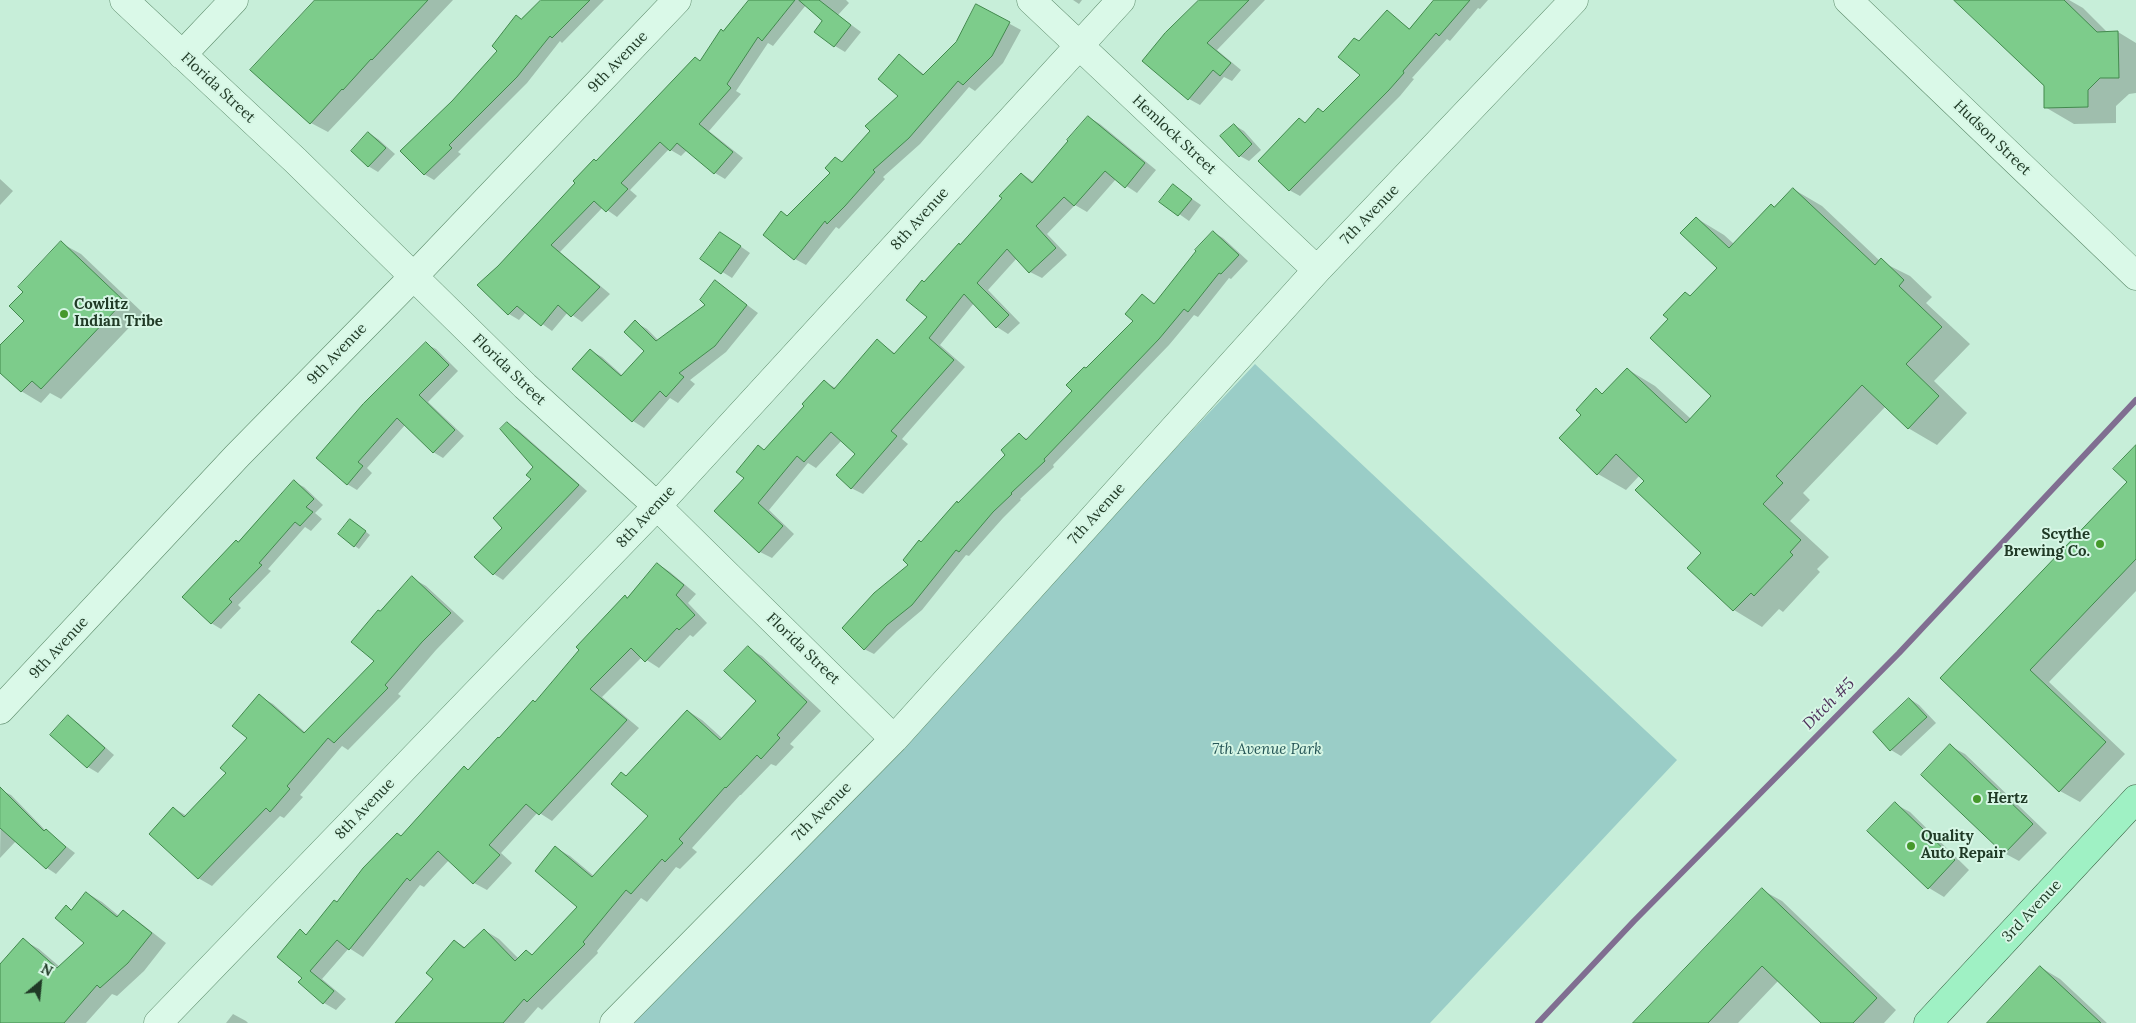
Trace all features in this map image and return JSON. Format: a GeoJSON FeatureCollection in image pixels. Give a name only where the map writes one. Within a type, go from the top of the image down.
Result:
{"type":"FeatureCollection","features":[{"type":"Feature","properties":{"kind":"main road","name":"3rd Avenue"},"geometry":{"type":"LineString","coordinates":[[1928,1023],[2136,800]]}},
{"type":"Feature","properties":{"kind":"street","name":"Florida Street"},"geometry":{"type":"LineString","coordinates":[[124,0],[296,162],[525,386],[657,506],[894,738]]}},
{"type":"Feature","properties":{"kind":"street"},"geometry":{"type":"LineString","coordinates":[[182,55],[234,0]]}},
{"type":"Feature","properties":{"kind":"street","name":"9th Avenue"},"geometry":{"type":"LineString","coordinates":[[0,710],[238,456],[413,277],[677,0]]}},
{"type":"Feature","properties":{"kind":"street","name":"Hemlock Street"},"geometry":{"type":"LineString","coordinates":[[1032,0],[1317,270]]}},
{"type":"Feature","properties":{"kind":"street","name":"8th Avenue"},"geometry":{"type":"LineString","coordinates":[[158,1023],[657,506],[1121,0]]}},
{"type":"Feature","properties":{"kind":"street","name":"7th Avenue"},"geometry":{"type":"LineString","coordinates":[[614,1023],[894,738],[1317,270],[1574,0]]}},
{"type":"Feature","properties":{"kind":"street","name":"Hudson Street"},"geometry":{"type":"LineString","coordinates":[[1848,0],[2136,276]]}},
{"type":"Feature","properties":{"kind":"green space","name":"7th Avenue Park"},"geometry":{"type":"Polygon","coordinates":[[[1255,364],[1677,760],[1430,1023],[634,1023],[1255,364]]]}},
{"type":"Feature","properties":{"kind":"building"},"geometry":{"type":"Polygon","coordinates":[[[315,0],[428,0],[310,124],[250,70],[315,0]]]}},
{"type":"Feature","properties":{"kind":"building"},"geometry":{"type":"Polygon","coordinates":[[[541,0],[590,0],[552,38],[550,36],[517,77],[449,145],[452,148],[424,175],[400,151],[452,101],[497,51],[492,46],[516,15],[521,19],[541,0]]]}},
{"type":"Feature","properties":{"kind":"building"},"geometry":{"type":"Polygon","coordinates":[[[749,0],[795,0],[762,41],[758,37],[727,84],[731,88],[699,124],[733,152],[714,174],[677,143],[670,151],[660,142],[621,183],[628,189],[606,212],[594,201],[551,245],[600,287],[571,317],[558,305],[541,326],[517,306],[508,315],[477,285],[498,266],[575,183],[573,181],[594,159],[596,161],[695,57],[700,61],[721,29],[723,31],[749,0]]]}},
{"type":"Feature","properties":{"kind":"building"},"geometry":{"type":"Polygon","coordinates":[[[799,0],[819,0],[851,25],[834,47],[814,32],[822,21],[799,0]]]}},
{"type":"Feature","properties":{"kind":"building"},"geometry":{"type":"Polygon","coordinates":[[[1199,0],[1249,0],[1207,43],[1231,63],[1220,76],[1213,70],[1188,100],[1142,61],[1165,33],[1199,0]]]}},
{"type":"Feature","properties":{"kind":"building"},"geometry":{"type":"Polygon","coordinates":[[[1434,0],[1470,0],[1439,36],[1436,33],[1389,90],[1289,191],[1258,161],[1299,118],[1305,123],[1318,108],[1323,112],[1360,75],[1338,57],[1354,38],[1359,41],[1387,10],[1409,29],[1434,0]]]}},
{"type":"Feature","properties":{"kind":"building"},"geometry":{"type":"Polygon","coordinates":[[[1954,0],[2064,0],[2097,32],[2118,31],[2119,78],[2100,78],[2088,90],[2088,107],[2044,108],[2044,86],[1954,0]]]}},
{"type":"Feature","properties":{"kind":"building"},"geometry":{"type":"Polygon","coordinates":[[[976,4],[1010,22],[992,56],[963,85],[958,81],[909,138],[873,170],[875,172],[845,206],[827,224],[825,221],[794,260],[763,235],[781,211],[787,216],[830,173],[825,168],[835,157],[842,162],[870,131],[865,126],[898,96],[878,79],[899,54],[923,75],[956,42],[976,4]]]}},
{"type":"Feature","properties":{"kind":"building"},"geometry":{"type":"Polygon","coordinates":[[[1088,116],[1145,163],[1125,188],[1105,171],[1074,206],[1064,197],[1036,226],[1056,248],[1029,273],[1007,249],[977,283],[1009,315],[996,328],[964,294],[929,338],[954,360],[891,431],[897,436],[851,489],[836,475],[855,454],[831,432],[804,462],[797,456],[758,503],[783,526],[759,553],[714,511],[744,478],[736,472],[758,445],[764,450],[804,406],[802,404],[824,380],[834,389],[877,339],[894,354],[927,317],[906,300],[922,280],[924,282],[959,243],[960,245],[1002,198],[999,196],[1021,173],[1032,183],[1088,116]]]}},
{"type":"Feature","properties":{"kind":"building"},"geometry":{"type":"Polygon","coordinates":[[[1234,124],[1252,144],[1239,157],[1220,136],[1234,124]]]}},
{"type":"Feature","properties":{"kind":"building"},"geometry":{"type":"Polygon","coordinates":[[[368,132],[386,148],[368,167],[351,151],[368,132]]]}},
{"type":"Feature","properties":{"kind":"building"},"geometry":{"type":"Polygon","coordinates":[[[1173,184],[1192,199],[1178,216],[1159,202],[1173,184]]]}},
{"type":"Feature","properties":{"kind":"building"},"geometry":{"type":"Polygon","coordinates":[[[1793,188],[1875,265],[1881,258],[1904,280],[1899,286],[1942,327],[1906,364],[1939,396],[1908,429],[1862,385],[1776,476],[1783,483],[1763,504],[1801,540],[1790,552],[1793,555],[1754,596],[1751,593],[1733,611],[1687,568],[1701,553],[1635,490],[1644,481],[1616,454],[1597,475],[1559,438],[1581,415],[1576,410],[1596,388],[1602,394],[1627,368],[1686,423],[1711,396],[1650,338],[1668,319],[1663,315],[1685,292],[1690,296],[1717,268],[1680,233],[1696,217],[1729,248],[1771,204],[1774,207],[1793,188]]]}},
{"type":"Feature","properties":{"kind":"building"},"geometry":{"type":"Polygon","coordinates":[[[1213,231],[1239,255],[1221,274],[1219,273],[1188,312],[1184,309],[1159,339],[1044,459],[1045,461],[993,512],[959,552],[956,550],[912,605],[887,625],[864,650],[842,628],[874,593],[908,565],[903,560],[919,540],[921,542],[957,501],[958,503],[1005,455],[1001,450],[1019,433],[1026,440],[1072,391],[1066,385],[1084,367],[1086,368],[1133,321],[1125,314],[1142,294],[1154,304],[1195,250],[1213,231]]]}},
{"type":"Feature","properties":{"kind":"building"},"geometry":{"type":"Polygon","coordinates":[[[720,232],[741,246],[721,274],[700,259],[720,232]]]}},
{"type":"Feature","properties":{"kind":"building","name":"Cowlitz Indian Tribe"},"geometry":{"type":"Polygon","coordinates":[[[61,241],[124,301],[41,389],[32,381],[21,392],[0,373],[0,345],[24,321],[9,306],[23,292],[18,287],[61,241]]]}},
{"type":"Feature","properties":{"kind":"building"},"geometry":{"type":"Polygon","coordinates":[[[715,280],[747,305],[715,346],[679,373],[684,377],[666,397],[660,391],[632,422],[572,369],[590,349],[621,376],[644,351],[624,332],[635,320],[656,341],[705,305],[700,300],[715,280]]]}},
{"type":"Feature","properties":{"kind":"building"},"geometry":{"type":"Polygon","coordinates":[[[426,342],[449,365],[419,395],[455,430],[433,453],[397,418],[358,462],[363,466],[347,485],[316,458],[363,404],[426,342]]]}},
{"type":"Feature","properties":{"kind":"building"},"geometry":{"type":"Polygon","coordinates":[[[507,422],[579,485],[493,575],[474,557],[502,528],[493,518],[531,479],[526,475],[533,467],[500,429],[507,422]]]}},
{"type":"Feature","properties":{"kind":"building"},"geometry":{"type":"Polygon","coordinates":[[[2136,445],[2136,559],[2030,670],[2106,742],[2059,792],[1940,678],[2127,482],[2113,469],[2136,445]]]}},
{"type":"Feature","properties":{"kind":"building"},"geometry":{"type":"Polygon","coordinates":[[[294,480],[314,499],[306,507],[313,512],[300,526],[295,522],[259,563],[262,565],[229,599],[232,602],[211,624],[182,597],[236,540],[238,542],[294,480]]]}},
{"type":"Feature","properties":{"kind":"building"},"geometry":{"type":"Polygon","coordinates":[[[350,519],[366,531],[354,547],[338,534],[350,519]]]}},
{"type":"Feature","properties":{"kind":"building"},"geometry":{"type":"Polygon","coordinates":[[[657,563],[684,585],[676,595],[695,615],[679,630],[677,628],[645,662],[631,648],[590,689],[627,720],[539,815],[526,804],[489,845],[500,855],[473,884],[438,851],[410,881],[407,878],[349,950],[337,940],[310,971],[334,991],[323,1004],[298,982],[302,978],[277,957],[300,929],[306,935],[334,900],[337,902],[363,868],[397,833],[401,836],[464,766],[468,770],[533,700],[535,702],[579,650],[576,647],[625,595],[627,598],[657,563]]]}},
{"type":"Feature","properties":{"kind":"building"},"geometry":{"type":"Polygon","coordinates":[[[412,576],[451,613],[422,642],[385,685],[388,688],[334,743],[328,738],[287,786],[290,789],[270,812],[266,808],[198,879],[149,834],[173,807],[184,817],[226,773],[220,768],[247,738],[232,726],[259,694],[304,733],[374,661],[351,642],[378,610],[380,611],[412,576]]]}},
{"type":"Feature","properties":{"kind":"building"},"geometry":{"type":"Polygon","coordinates":[[[748,646],[807,702],[777,735],[780,738],[761,759],[757,755],[725,787],[679,839],[683,843],[665,862],[662,859],[631,894],[626,890],[583,942],[585,944],[527,1002],[524,999],[503,1023],[395,1023],[433,979],[426,973],[454,940],[464,948],[484,929],[515,961],[526,950],[532,955],[577,907],[535,871],[555,846],[592,877],[648,816],[611,784],[621,772],[626,776],[687,710],[720,740],[756,701],[724,671],[748,646]]]}},
{"type":"Feature","properties":{"kind":"building"},"geometry":{"type":"Polygon","coordinates":[[[1909,698],[1927,717],[1890,751],[1873,732],[1909,698]]]}},
{"type":"Feature","properties":{"kind":"building"},"geometry":{"type":"Polygon","coordinates":[[[68,715],[105,748],[87,768],[50,735],[68,715]]]}},
{"type":"Feature","properties":{"kind":"building","name":"Hertz"},"geometry":{"type":"Polygon","coordinates":[[[1950,744],[2033,824],[2004,854],[1921,775],[1950,744]]]}},
{"type":"Feature","properties":{"kind":"building"},"geometry":{"type":"Polygon","coordinates":[[[0,787],[44,831],[46,829],[66,847],[46,869],[0,828],[0,787]]]}},
{"type":"Feature","properties":{"kind":"building","name":"Quality Auto Repair"},"geometry":{"type":"Polygon","coordinates":[[[1895,802],[1955,860],[1928,889],[1867,831],[1895,802]]]}},
{"type":"Feature","properties":{"kind":"building"},"geometry":{"type":"Polygon","coordinates":[[[1762,888],[1877,998],[1853,1023],[1821,1023],[1762,966],[1708,1023],[1633,1023],[1762,888]]]}},
{"type":"Feature","properties":{"kind":"building"},"geometry":{"type":"Polygon","coordinates":[[[86,892],[117,917],[123,910],[152,933],[128,963],[100,988],[97,985],[64,1023],[0,1023],[0,964],[23,938],[57,968],[84,943],[55,918],[66,905],[71,910],[86,892]]]}},
{"type":"Feature","properties":{"kind":"building"},"geometry":{"type":"Polygon","coordinates":[[[2040,966],[2101,1023],[1987,1023],[2040,966]]]}},
{"type":"Feature","properties":{"kind":"waterway","name":"Ditch #5"},"geometry":{"type":"LineString","coordinates":[[1538,1023],[1634,921],[1899,653],[2136,400]]}},
{"type":"Feature","properties":{"kind":"place","name":"Cowlitz Indian Tribe"},"geometry":{"type":"Point","coordinates":[64,314]}},
{"type":"Feature","properties":{"kind":"place","name":"Scythe Brewing Co."},"geometry":{"type":"Point","coordinates":[2100,544]}},
{"type":"Feature","properties":{"kind":"place","name":"Hertz"},"geometry":{"type":"Point","coordinates":[1977,799]}},
{"type":"Feature","properties":{"kind":"place","name":"Quality Auto Repair"},"geometry":{"type":"Point","coordinates":[1911,846]}}]}
